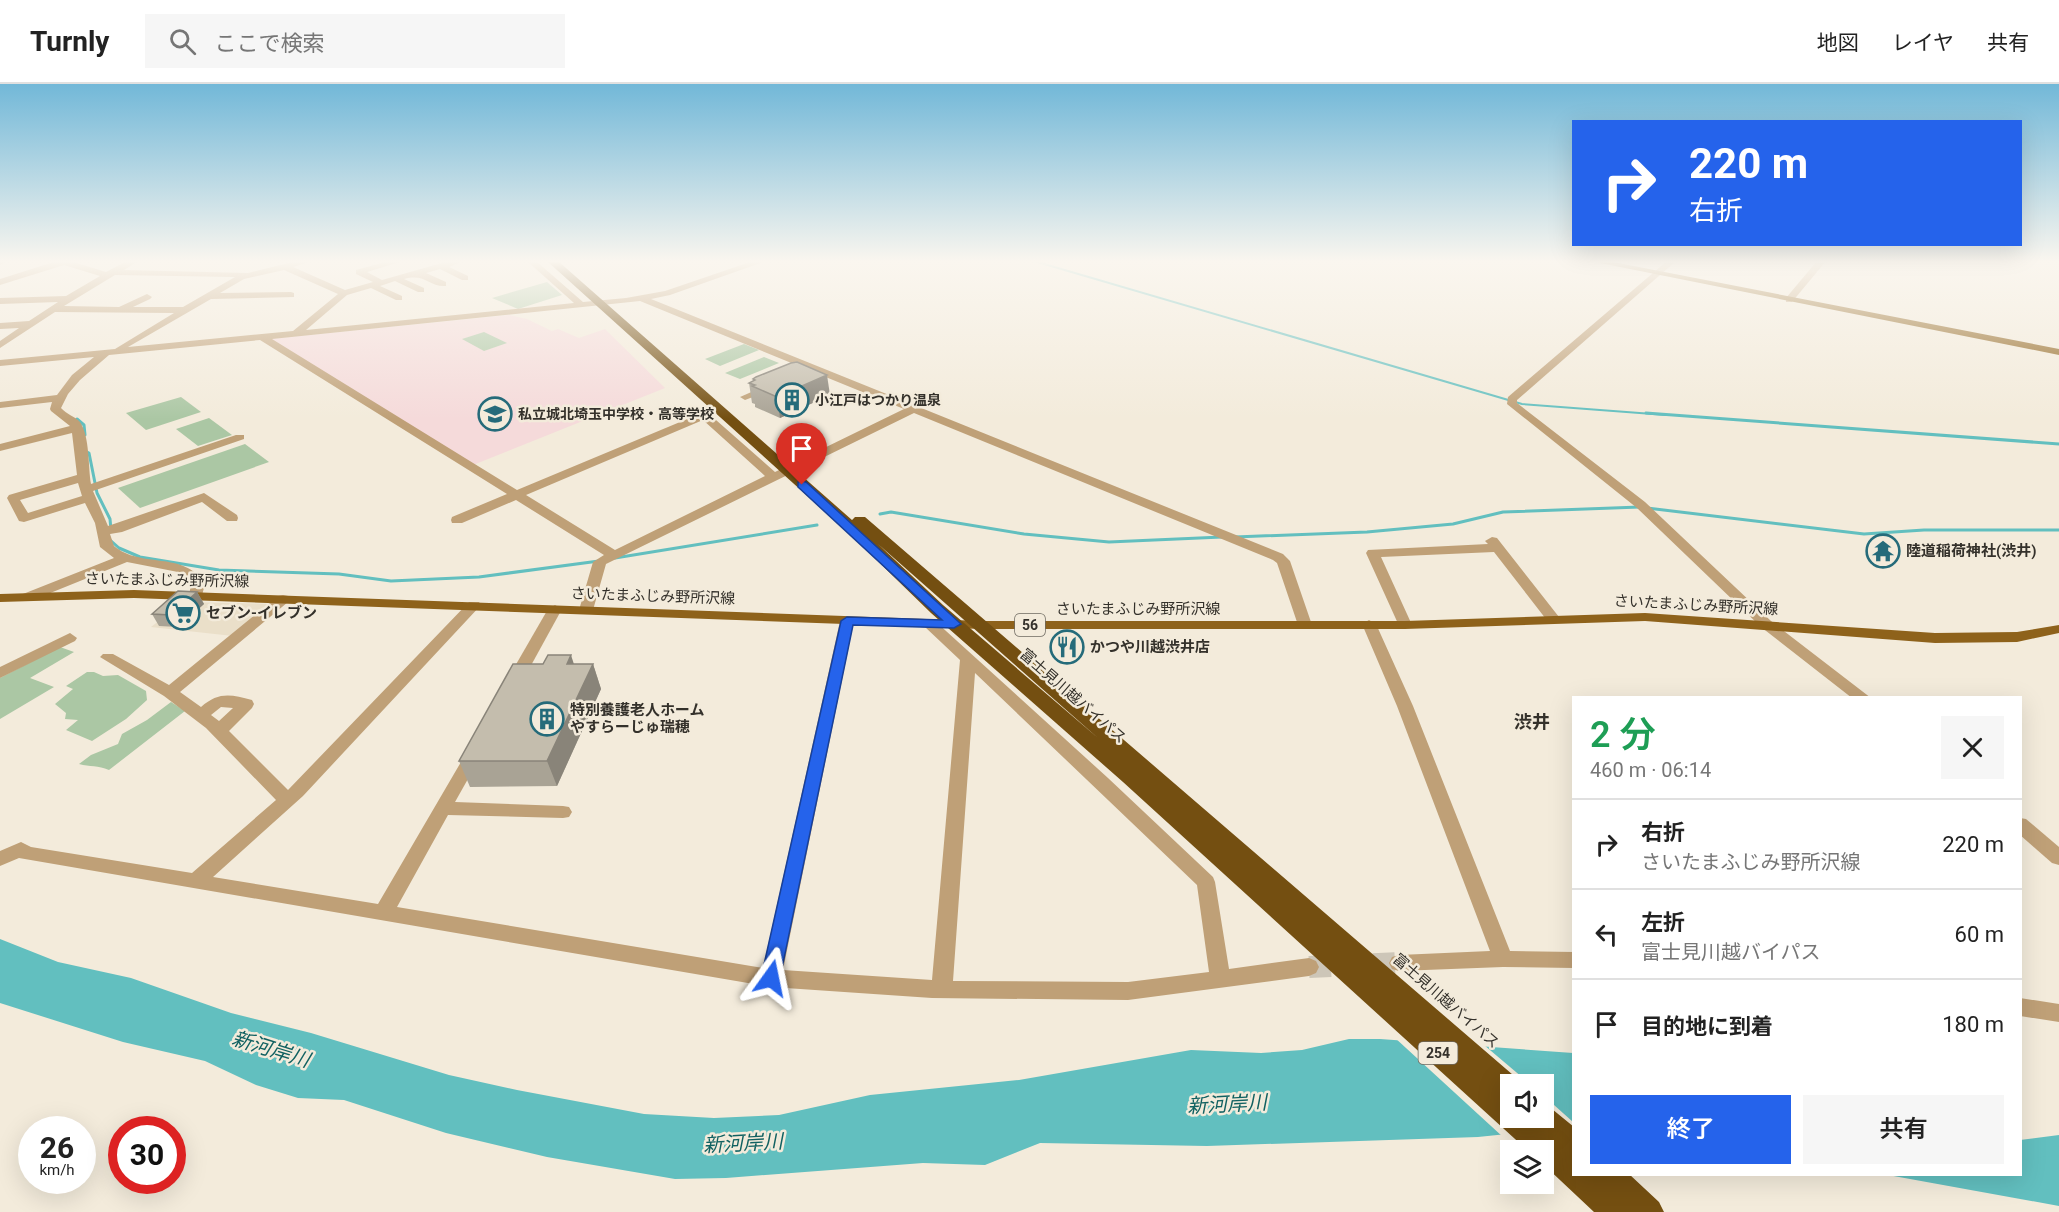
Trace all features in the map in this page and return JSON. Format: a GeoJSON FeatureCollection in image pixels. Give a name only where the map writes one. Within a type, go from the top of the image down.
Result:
{"type":"FeatureCollection","features":[{"type":"Feature","properties":{"kind":"highway","name":"富士見川越バイパス"},"geometry":{"type":"LineString","coordinates":[[609,314],[954,624],[1366,988],[1572,1164]]}},
{"type":"Feature","properties":{"kind":"highway","name":"富士見川越バイパス"},"geometry":{"type":"LineString","coordinates":[[785,471],[981,625],[1396,975],[1500,1080]]}},
{"type":"Feature","properties":{"kind":"highway"},"geometry":{"type":"LineString","coordinates":[[1554,1128],[1572,1143]]}},
{"type":"Feature","properties":{"kind":"highway","name":"富士見川越バイパス"},"geometry":{"type":"LineString","coordinates":[[1597,1185],[1649,1212]]}},
{"type":"Feature","properties":{"kind":"main road"},"geometry":{"type":"LineString","coordinates":[[1860,314],[2059,352]]}},
{"type":"Feature","properties":{"kind":"main road","name":"さいたまふじみ野所沢線"},"geometry":{"type":"LineString","coordinates":[[0,598],[196,596],[981,625],[1405,625],[1645,617],[1913,636],[1973,638],[2017,637],[2059,629]]}},
{"type":"Feature","properties":{"kind":"street"},"geometry":{"type":"LineString","coordinates":[[0,345],[47,314]]}},
{"type":"Feature","properties":{"kind":"street"},"geometry":{"type":"LineString","coordinates":[[177,314],[86,368],[60,398],[55,409],[63,417],[74,422],[77,428],[87,488],[102,531],[102,538],[111,551],[125,558],[180,568],[193,573],[200,581],[196,596]]}},
{"type":"Feature","properties":{"kind":"street"},"geometry":{"type":"LineString","coordinates":[[295,334],[319,314]]}},
{"type":"Feature","properties":{"kind":"street"},"geometry":{"type":"LineString","coordinates":[[0,363],[501,314]]}},
{"type":"Feature","properties":{"kind":"street"},"geometry":{"type":"LineString","coordinates":[[681,314],[1278,557],[1282,561],[1305,625]]}},
{"type":"Feature","properties":{"kind":"street"},"geometry":{"type":"LineString","coordinates":[[1612,314],[1512,399],[1512,404],[1641,505],[1766,624],[1860,696]]}},
{"type":"Feature","properties":{"kind":"street"},"geometry":{"type":"LineString","coordinates":[[0,326],[31,324]]}},
{"type":"Feature","properties":{"kind":"street"},"geometry":{"type":"LineString","coordinates":[[262,337],[264,341],[614,555]]}},
{"type":"Feature","properties":{"kind":"street"},"geometry":{"type":"LineString","coordinates":[[745,397],[814,368]]}},
{"type":"Feature","properties":{"kind":"street"},"geometry":{"type":"LineString","coordinates":[[0,405],[60,398]]}},
{"type":"Feature","properties":{"kind":"street"},"geometry":{"type":"LineString","coordinates":[[586,610],[600,562],[915,408]]}},
{"type":"Feature","properties":{"kind":"street"},"geometry":{"type":"LineString","coordinates":[[457,520],[704,415],[785,471]]}},
{"type":"Feature","properties":{"kind":"street"},"geometry":{"type":"LineString","coordinates":[[0,448],[77,428]]}},
{"type":"Feature","properties":{"kind":"street"},"geometry":{"type":"LineString","coordinates":[[87,488],[13,498],[24,518],[87,488],[240,437]]}},
{"type":"Feature","properties":{"kind":"street"},"geometry":{"type":"LineString","coordinates":[[102,531],[117,529],[204,497],[232,518]]}},
{"type":"Feature","properties":{"kind":"street"},"geometry":{"type":"LineString","coordinates":[[1405,625],[1373,554],[1494,545],[1554,620]]}},
{"type":"Feature","properties":{"kind":"street"},"geometry":{"type":"LineString","coordinates":[[28,597],[125,558]]}},
{"type":"Feature","properties":{"kind":"street"},"geometry":{"type":"LineString","coordinates":[[170,692],[283,599]]}},
{"type":"Feature","properties":{"kind":"street"},"geometry":{"type":"LineString","coordinates":[[194,882],[286,799],[297,792],[474,605]]}},
{"type":"Feature","properties":{"kind":"street"},"geometry":{"type":"LineString","coordinates":[[505,698],[555,609]]}},
{"type":"Feature","properties":{"kind":"street"},"geometry":{"type":"LineString","coordinates":[[771,978],[847,621]]}},
{"type":"Feature","properties":{"kind":"street"},"geometry":{"type":"LineString","coordinates":[[930,624],[1102,782],[1206,882],[1220,979]]}},
{"type":"Feature","properties":{"kind":"street"},"geometry":{"type":"LineString","coordinates":[[1369,624],[1405,706],[1503,959]]}},
{"type":"Feature","properties":{"kind":"street"},"geometry":{"type":"LineString","coordinates":[[0,673],[70,638]]}},
{"type":"Feature","properties":{"kind":"street"},"geometry":{"type":"LineString","coordinates":[[108,657],[170,692],[202,715],[286,799]]}},
{"type":"Feature","properties":{"kind":"street"},"geometry":{"type":"LineString","coordinates":[[942,989],[968,659]]}},
{"type":"Feature","properties":{"kind":"street"},"geometry":{"type":"LineString","coordinates":[[202,715],[218,701],[246,704],[219,730]]}},
{"type":"Feature","properties":{"kind":"street"},"geometry":{"type":"LineString","coordinates":[[383,913],[482,738]]}},
{"type":"Feature","properties":{"kind":"street"},"geometry":{"type":"LineString","coordinates":[[443,808],[563,812]]}},
{"type":"Feature","properties":{"kind":"street"},"geometry":{"type":"LineString","coordinates":[[2022,826],[2059,858]]}},
{"type":"Feature","properties":{"kind":"street"},"geometry":{"type":"LineString","coordinates":[[0,859],[21,849],[26,853],[194,882],[771,978],[942,989],[1128,991],[1310,967]]}},
{"type":"Feature","properties":{"kind":"street"},"geometry":{"type":"LineString","coordinates":[[1396,975],[1503,959],[1572,960]]}},
{"type":"Feature","properties":{"kind":"street"},"geometry":{"type":"LineString","coordinates":[[2022,1007],[2059,1013]]}},
{"type":"Feature","properties":{"kind":"shaded area","name":"私立城北埼玉中学校・高等学校"},"geometry":{"type":"Polygon","coordinates":[[[509,315],[527,319],[552,331],[558,329],[579,338],[605,329],[665,388],[473,465],[269,339],[509,315]]]}},
{"type":"Feature","properties":{"kind":"shaded area"},"geometry":{"type":"Polygon","coordinates":[[[183,602],[273,604],[233,636],[151,627],[183,602]]]}},
{"type":"Feature","properties":{"kind":"green space"},"geometry":{"type":"Polygon","coordinates":[[[484,332],[507,343],[484,351],[462,339],[484,332]]]}},
{"type":"Feature","properties":{"kind":"green space"},"geometry":{"type":"Polygon","coordinates":[[[744,344],[759,350],[720,366],[705,359],[744,344]]]}},
{"type":"Feature","properties":{"kind":"green space"},"geometry":{"type":"Polygon","coordinates":[[[764,357],[779,363],[740,379],[725,373],[764,357]]]}},
{"type":"Feature","properties":{"kind":"green space"},"geometry":{"type":"Polygon","coordinates":[[[181,397],[201,412],[146,430],[126,413],[181,397]]]}},
{"type":"Feature","properties":{"kind":"green space"},"geometry":{"type":"Polygon","coordinates":[[[209,418],[232,435],[198,446],[176,429],[209,418]]]}},
{"type":"Feature","properties":{"kind":"green space"},"geometry":{"type":"Polygon","coordinates":[[[245,444],[269,462],[140,508],[118,488],[245,444]]]}},
{"type":"Feature","properties":{"kind":"green space"},"geometry":{"type":"Polygon","coordinates":[[[60,647],[74,652],[30,678],[54,687],[0,719],[0,678],[60,647]]]}},
{"type":"Feature","properties":{"kind":"green space"},"geometry":{"type":"Polygon","coordinates":[[[87,672],[103,676],[118,675],[146,691],[147,700],[126,719],[92,741],[66,730],[78,720],[65,719],[66,713],[55,704],[73,689],[66,686],[87,672]]]}},
{"type":"Feature","properties":{"kind":"green space"},"geometry":{"type":"Polygon","coordinates":[[[171,702],[185,711],[109,770],[79,764],[91,755],[118,744],[122,734],[147,720],[171,702]]]}},
{"type":"Feature","properties":{"kind":"water","name":"新河岸川"},"geometry":{"type":"Polygon","coordinates":[[[0,939],[58,962],[131,978],[231,1013],[311,1033],[449,1075],[644,1114],[714,1118],[779,1115],[870,1095],[1019,1080],[1191,1050],[1261,1053],[1302,1050],[1349,1039],[1380,1039],[1572,1053],[1572,1127],[1478,1137],[1207,1146],[1040,1143],[985,1165],[923,1163],[726,1178],[675,1179],[547,1157],[446,1133],[344,1100],[298,1098],[256,1085],[205,1061],[123,1042],[0,1003],[0,939]]]}},
{"type":"Feature","properties":{"kind":"water"},"geometry":{"type":"Polygon","coordinates":[[[2022,1143],[2059,1152],[2059,1206],[1894,1176],[2022,1176],[2022,1143]]]}},
{"type":"Feature","properties":{"kind":"pier"},"geometry":{"type":"Polygon","coordinates":[[[1394,1037],[1484,1045],[1518,1074],[1500,1074],[1500,1128],[1554,1128],[1554,1105],[1572,1121],[1572,1130],[1503,1137],[1394,1037]]]}},
{"type":"Feature","properties":{"kind":"building"},"geometry":{"type":"Polygon","coordinates":[[[797,362],[827,375],[777,397],[749,383],[756,377],[797,362]]]}},
{"type":"Feature","properties":{"kind":"building"},"geometry":{"type":"Polygon","coordinates":[[[178,591],[197,592],[171,615],[152,614],[178,591]]]}},
{"type":"Feature","properties":{"kind":"building"},"geometry":{"type":"Polygon","coordinates":[[[548,655],[571,655],[567,664],[593,664],[547,761],[459,761],[513,664],[543,664],[548,655]]]}},
{"type":"Feature","properties":{"kind":"waterway"},"geometry":{"type":"LineString","coordinates":[[1214,314],[1522,404],[1666,415]]}},
{"type":"Feature","properties":{"kind":"waterway"},"geometry":{"type":"LineString","coordinates":[[1646,413],[2059,444]]}},
{"type":"Feature","properties":{"kind":"waterway"},"geometry":{"type":"LineString","coordinates":[[77,419],[84,425],[85,435]]}},
{"type":"Feature","properties":{"kind":"waterway"},"geometry":{"type":"LineString","coordinates":[[85,451],[89,453],[97,493],[110,519],[111,530]]}},
{"type":"Feature","properties":{"kind":"waterway"},"geometry":{"type":"LineString","coordinates":[[1235,537],[1367,532],[1453,524],[1503,512],[1640,507]]}},
{"type":"Feature","properties":{"kind":"waterway"},"geometry":{"type":"LineString","coordinates":[[1647,508],[1864,534],[1924,530],[2059,530]]}},
{"type":"Feature","properties":{"kind":"waterway"},"geometry":{"type":"LineString","coordinates":[[880,514],[891,512],[1024,534],[1109,542],[1222,537]]}},
{"type":"Feature","properties":{"kind":"waterway"},"geometry":{"type":"LineString","coordinates":[[615,558],[817,525]]}},
{"type":"Feature","properties":{"kind":"waterway"},"geometry":{"type":"LineString","coordinates":[[110,540],[119,548],[140,557],[219,570],[339,574],[391,581],[479,577],[599,561]]}},
{"type":"Feature","properties":{"kind":"waterway"},"geometry":{"type":"LineString","coordinates":[[2022,1150],[2059,1145]]}},
{"type":"Feature","properties":{"kind":"tunnel"},"geometry":{"type":"LineString","coordinates":[[1309,967],[1399,963]]}},
{"type":"Feature","properties":{"kind":"place","name":"小江戸はつかり温泉"},"geometry":{"type":"Point","coordinates":[792,400]}},
{"type":"Feature","properties":{"kind":"place","name":"私立城北埼玉中学校・高等学校"},"geometry":{"type":"Point","coordinates":[495,414]}},
{"type":"Feature","properties":{"kind":"place","name":"陸道稲荷神社(渋井)"},"geometry":{"type":"Point","coordinates":[1883,551]}},
{"type":"Feature","properties":{"kind":"place","name":"セブン-イレブン"},"geometry":{"type":"Point","coordinates":[183,613]}},
{"type":"Feature","properties":{"kind":"place","name":"かつや川越渋井店"},"geometry":{"type":"Point","coordinates":[1067,647]}},
{"type":"Feature","properties":{"kind":"place","name":"特別養護老人ホーム やすらーじゅ瑞穂"},"geometry":{"type":"Point","coordinates":[547,719]}},
{"type":"Feature","properties":{"kind":"district","name":"渋井"},"geometry":{"type":"Point","coordinates":[1532,722]}},
{"type":"Feature","properties":{"kind":"route"},"geometry":{"type":"LineString","coordinates":[[771,978],[847,621],[954,624],[861,536],[802,485]]}}]}
